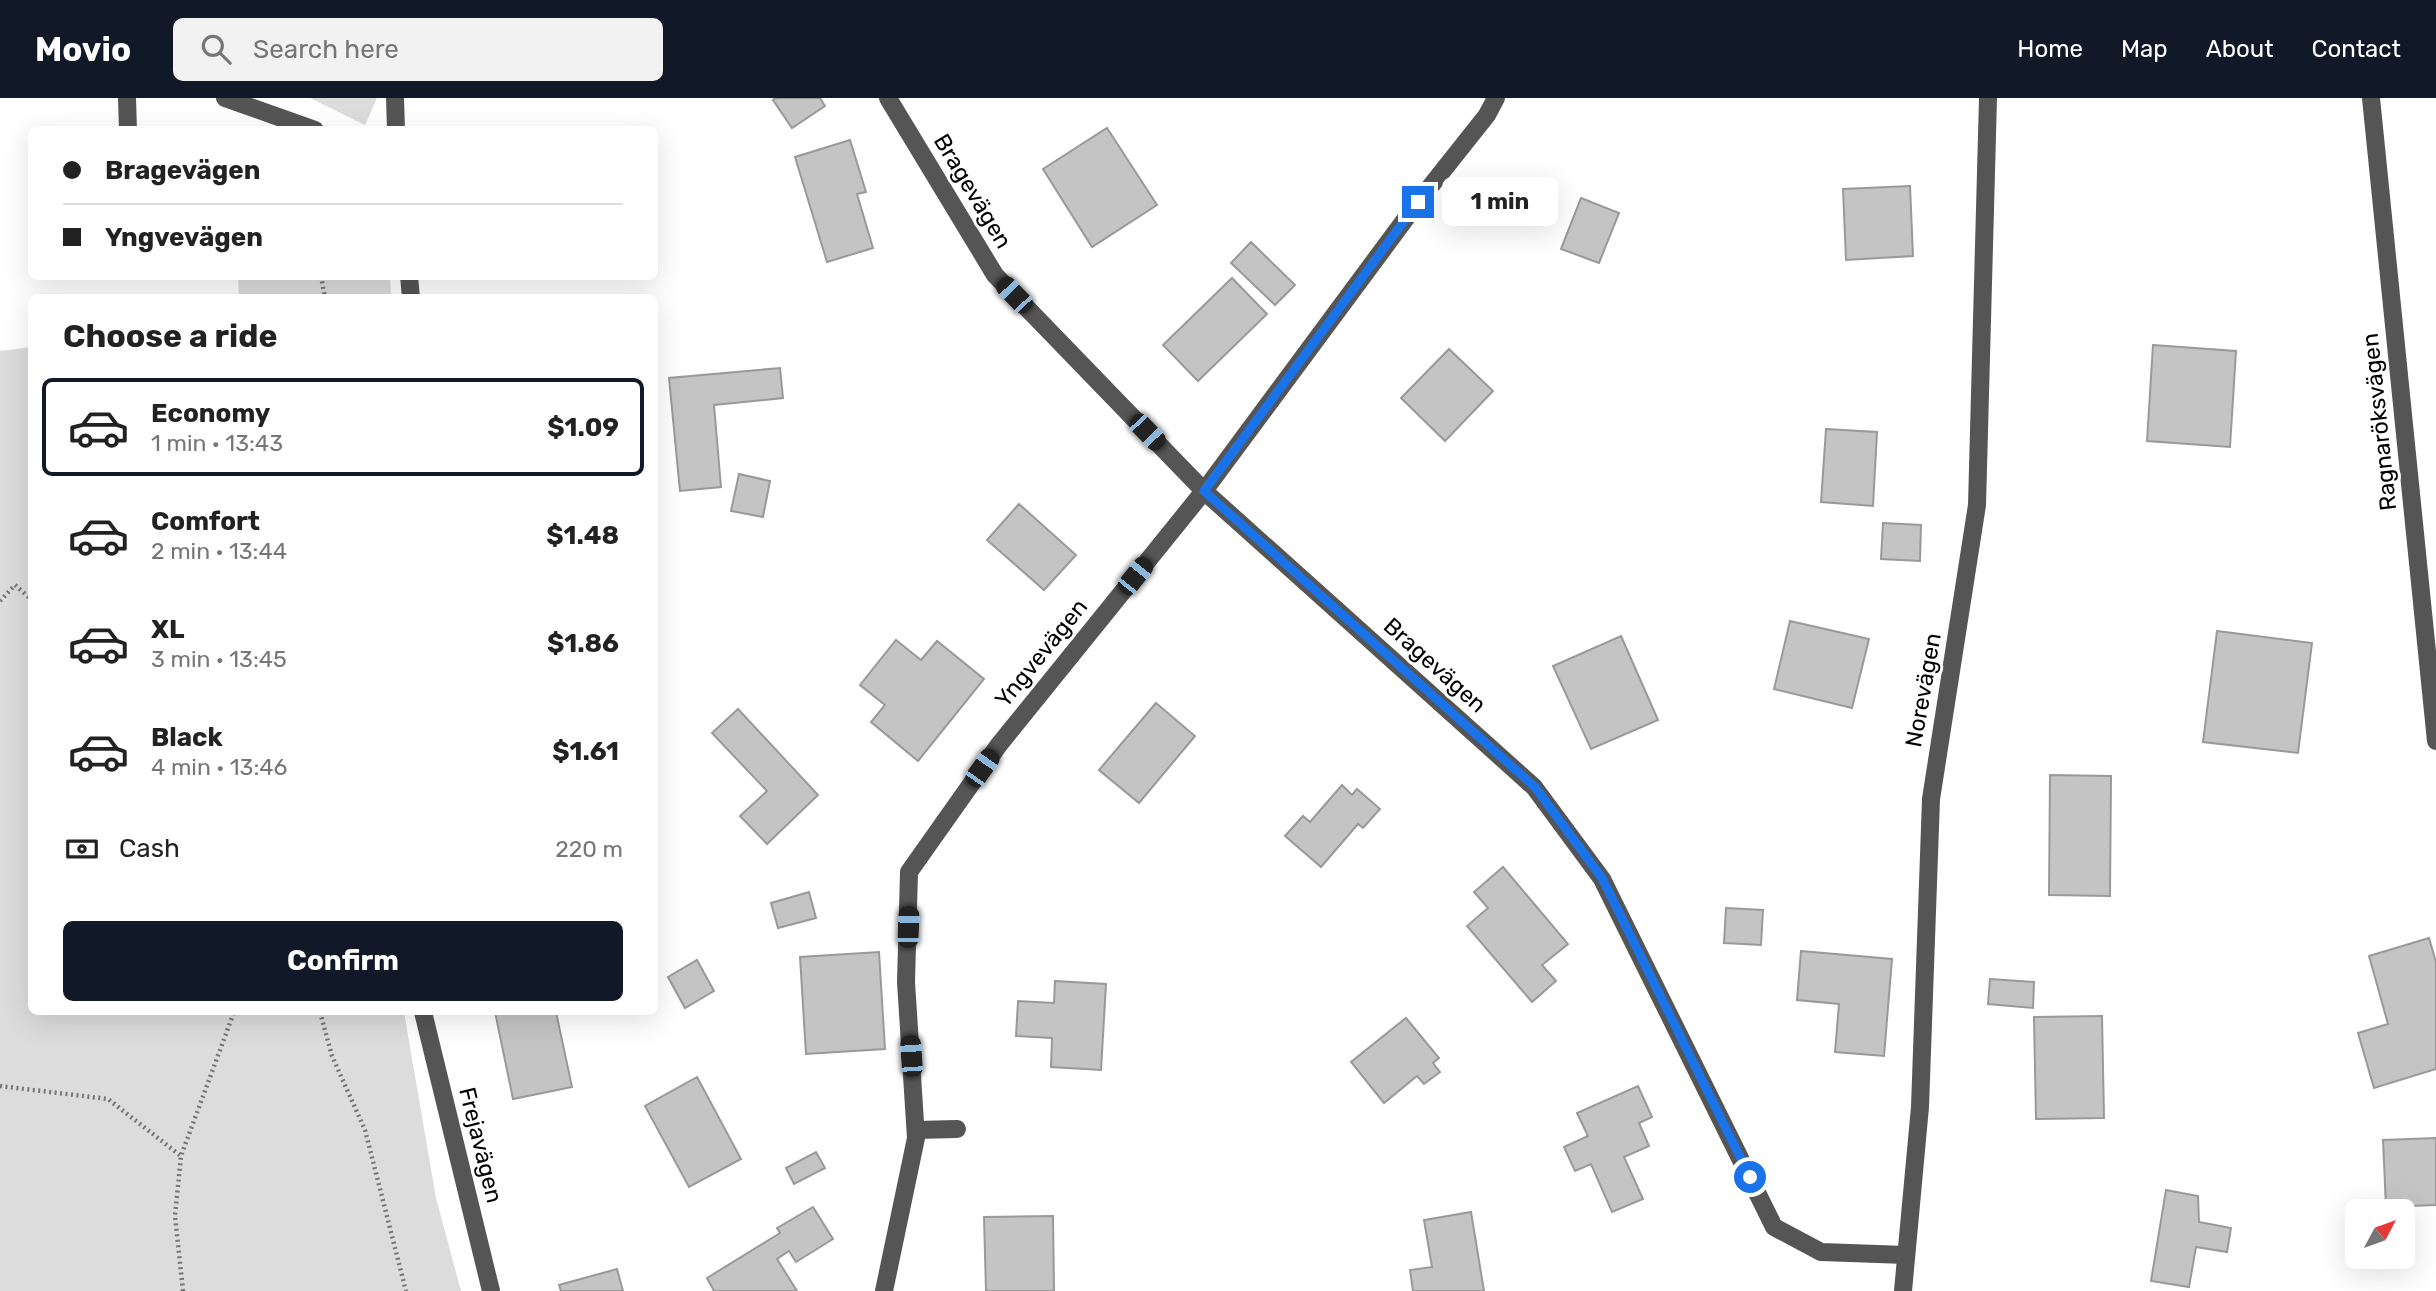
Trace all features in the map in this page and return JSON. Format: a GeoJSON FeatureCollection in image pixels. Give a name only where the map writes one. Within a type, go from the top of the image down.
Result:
{"type":"FeatureCollection","features":[{"type":"Feature","properties":{"kind":"street"},"geometry":{"type":"LineString","coordinates":[[127,98],[128,126]]}},
{"type":"Feature","properties":{"kind":"street"},"geometry":{"type":"LineString","coordinates":[[225,98],[304,126]]}},
{"type":"Feature","properties":{"kind":"street"},"geometry":{"type":"LineString","coordinates":[[395,98],[396,126]]}},
{"type":"Feature","properties":{"kind":"street","name":"Bragevägen"},"geometry":{"type":"LineString","coordinates":[[888,98],[995,275],[1204,491],[1535,787],[1602,878],[1774,1227],[1821,1252],[1906,1255]]}},
{"type":"Feature","properties":{"kind":"street","name":"Yngvevägen"},"geometry":{"type":"LineString","coordinates":[[884,1291],[916,1138],[906,982],[909,873],[998,746],[1204,491],[1418,202],[1488,115],[1496,98]]}},
{"type":"Feature","properties":{"kind":"street","name":"Norevägen"},"geometry":{"type":"LineString","coordinates":[[1903,1291],[1920,1107],[1931,799],[1977,505],[1988,98]]}},
{"type":"Feature","properties":{"kind":"street","name":"Ragnaröksvägen"},"geometry":{"type":"LineString","coordinates":[[2371,98],[2436,741]]}},
{"type":"Feature","properties":{"kind":"street","name":"Frejavägen"},"geometry":{"type":"LineString","coordinates":[[424,1015],[491,1291]]}},
{"type":"Feature","properties":{"kind":"street"},"geometry":{"type":"LineString","coordinates":[[916,1130],[957,1129]]}},
{"type":"Feature","properties":{"kind":"path"},"geometry":{"type":"LineString","coordinates":[[0,601],[15,585],[28,596]]}},
{"type":"Feature","properties":{"kind":"path"},"geometry":{"type":"LineString","coordinates":[[183,1291],[175,1216],[181,1156],[233,1015]]}},
{"type":"Feature","properties":{"kind":"path"},"geometry":{"type":"LineString","coordinates":[[321,1015],[332,1056],[365,1130],[406,1291]]}},
{"type":"Feature","properties":{"kind":"path"},"geometry":{"type":"LineString","coordinates":[[0,1086],[108,1099],[181,1156]]}},
{"type":"Feature","properties":{"kind":"shaded area"},"geometry":{"type":"Polygon","coordinates":[[[310,98],[377,98],[365,125],[310,98]]]}},
{"type":"Feature","properties":{"kind":"shaded area"},"geometry":{"type":"Polygon","coordinates":[[[238,280],[390,280],[391,294],[239,294],[238,280]]]}},
{"type":"Feature","properties":{"kind":"shaded area"},"geometry":{"type":"Polygon","coordinates":[[[28,347],[28,1015],[405,1015],[436,1198],[461,1291],[0,1291],[0,351],[28,347]]]}},
{"type":"Feature","properties":{"kind":"building"},"geometry":{"type":"Polygon","coordinates":[[[820,98],[825,106],[792,128],[773,100],[820,98]]]}},
{"type":"Feature","properties":{"kind":"building"},"geometry":{"type":"Polygon","coordinates":[[[1107,128],[1157,205],[1092,247],[1043,169],[1107,128]]]}},
{"type":"Feature","properties":{"kind":"building"},"geometry":{"type":"Polygon","coordinates":[[[850,140],[866,192],[857,194],[873,248],[827,262],[795,157],[850,140]]]}},
{"type":"Feature","properties":{"kind":"building"},"geometry":{"type":"Polygon","coordinates":[[[1910,186],[1913,256],[1846,260],[1843,189],[1910,186]]]}},
{"type":"Feature","properties":{"kind":"building"},"geometry":{"type":"Polygon","coordinates":[[[1581,198],[1619,213],[1599,263],[1561,249],[1581,198]]]}},
{"type":"Feature","properties":{"kind":"building"},"geometry":{"type":"Polygon","coordinates":[[[1251,242],[1295,285],[1275,305],[1231,263],[1251,242]]]}},
{"type":"Feature","properties":{"kind":"building"},"geometry":{"type":"Polygon","coordinates":[[[1232,278],[1267,314],[1198,381],[1163,345],[1232,278]]]}},
{"type":"Feature","properties":{"kind":"building"},"geometry":{"type":"Polygon","coordinates":[[[2153,345],[2236,351],[2230,447],[2147,441],[2153,345]]]}},
{"type":"Feature","properties":{"kind":"building"},"geometry":{"type":"Polygon","coordinates":[[[1449,349],[1493,391],[1445,441],[1401,398],[1449,349]]]}},
{"type":"Feature","properties":{"kind":"building"},"geometry":{"type":"Polygon","coordinates":[[[780,368],[783,398],[714,405],[721,487],[680,491],[669,378],[780,368]]]}},
{"type":"Feature","properties":{"kind":"building"},"geometry":{"type":"Polygon","coordinates":[[[1826,429],[1877,432],[1873,506],[1821,502],[1826,429]]]}},
{"type":"Feature","properties":{"kind":"building"},"geometry":{"type":"Polygon","coordinates":[[[739,474],[770,481],[763,517],[731,511],[739,474]]]}},
{"type":"Feature","properties":{"kind":"building"},"geometry":{"type":"Polygon","coordinates":[[[1019,504],[1076,555],[1044,590],[987,540],[1019,504]]]}},
{"type":"Feature","properties":{"kind":"building"},"geometry":{"type":"Polygon","coordinates":[[[1883,523],[1921,525],[1920,561],[1881,559],[1883,523]]]}},
{"type":"Feature","properties":{"kind":"building"},"geometry":{"type":"Polygon","coordinates":[[[1790,621],[1869,639],[1852,708],[1774,689],[1790,621]]]}},
{"type":"Feature","properties":{"kind":"building"},"geometry":{"type":"Polygon","coordinates":[[[2217,631],[2312,643],[2298,753],[2203,742],[2217,631]]]}},
{"type":"Feature","properties":{"kind":"building"},"geometry":{"type":"Polygon","coordinates":[[[1621,636],[1658,720],[1591,749],[1553,666],[1621,636]]]}},
{"type":"Feature","properties":{"kind":"building"},"geometry":{"type":"Polygon","coordinates":[[[896,640],[921,660],[937,641],[984,679],[918,761],[871,722],[885,705],[860,685],[896,640]]]}},
{"type":"Feature","properties":{"kind":"building"},"geometry":{"type":"Polygon","coordinates":[[[1156,703],[1195,736],[1139,803],[1099,770],[1156,703]]]}},
{"type":"Feature","properties":{"kind":"building"},"geometry":{"type":"Polygon","coordinates":[[[738,709],[818,795],[767,844],[740,816],[767,791],[712,733],[738,709]]]}},
{"type":"Feature","properties":{"kind":"building"},"geometry":{"type":"Polygon","coordinates":[[[2050,775],[2111,776],[2110,896],[2049,895],[2050,775]]]}},
{"type":"Feature","properties":{"kind":"building"},"geometry":{"type":"Polygon","coordinates":[[[1342,785],[1352,795],[1357,789],[1380,809],[1363,828],[1358,824],[1321,867],[1285,836],[1303,816],[1310,822],[1342,785]]]}},
{"type":"Feature","properties":{"kind":"building"},"geometry":{"type":"Polygon","coordinates":[[[1503,867],[1568,944],[1542,965],[1556,981],[1532,1002],[1467,926],[1488,908],[1474,892],[1503,867]]]}},
{"type":"Feature","properties":{"kind":"building"},"geometry":{"type":"Polygon","coordinates":[[[809,892],[816,918],[778,928],[771,903],[809,892]]]}},
{"type":"Feature","properties":{"kind":"building"},"geometry":{"type":"Polygon","coordinates":[[[1726,908],[1763,910],[1761,945],[1724,943],[1726,908]]]}},
{"type":"Feature","properties":{"kind":"building"},"geometry":{"type":"Polygon","coordinates":[[[2429,938],[2436,962],[2436,1069],[2374,1088],[2358,1033],[2388,1024],[2369,956],[2429,938]]]}},
{"type":"Feature","properties":{"kind":"building"},"geometry":{"type":"Polygon","coordinates":[[[1801,951],[1892,959],[1884,1056],[1835,1052],[1839,1004],[1797,1000],[1801,951]]]}},
{"type":"Feature","properties":{"kind":"building"},"geometry":{"type":"Polygon","coordinates":[[[879,952],[885,1049],[806,1054],[800,957],[879,952]]]}},
{"type":"Feature","properties":{"kind":"building"},"geometry":{"type":"Polygon","coordinates":[[[697,960],[714,991],[685,1008],[668,977],[697,960]]]}},
{"type":"Feature","properties":{"kind":"building"},"geometry":{"type":"Polygon","coordinates":[[[1990,979],[2034,982],[2033,1008],[1988,1004],[1990,979]]]}},
{"type":"Feature","properties":{"kind":"building"},"geometry":{"type":"Polygon","coordinates":[[[1055,981],[1106,984],[1101,1070],[1051,1067],[1052,1038],[1016,1036],[1018,1001],[1054,1003],[1055,981]]]}},
{"type":"Feature","properties":{"kind":"building"},"geometry":{"type":"Polygon","coordinates":[[[496,1015],[557,1015],[572,1087],[513,1099],[496,1015]]]}},
{"type":"Feature","properties":{"kind":"building"},"geometry":{"type":"Polygon","coordinates":[[[2102,1016],[2104,1118],[2036,1119],[2034,1017],[2102,1016]]]}},
{"type":"Feature","properties":{"kind":"building"},"geometry":{"type":"Polygon","coordinates":[[[1406,1018],[1439,1058],[1433,1063],[1440,1072],[1424,1084],[1417,1076],[1384,1103],[1351,1062],[1406,1018]]]}},
{"type":"Feature","properties":{"kind":"building"},"geometry":{"type":"Polygon","coordinates":[[[697,1077],[741,1159],[689,1187],[645,1106],[697,1077]]]}},
{"type":"Feature","properties":{"kind":"building"},"geometry":{"type":"Polygon","coordinates":[[[1638,1086],[1652,1117],[1639,1123],[1649,1146],[1624,1157],[1643,1199],[1612,1212],[1591,1164],[1575,1171],[1564,1147],[1588,1136],[1577,1113],[1638,1086]]]}},
{"type":"Feature","properties":{"kind":"building"},"geometry":{"type":"Polygon","coordinates":[[[2436,1138],[2436,1205],[2415,1206],[2415,1199],[2386,1199],[2383,1140],[2436,1138]]]}},
{"type":"Feature","properties":{"kind":"building"},"geometry":{"type":"Polygon","coordinates":[[[816,1152],[825,1168],[794,1184],[786,1168],[816,1152]]]}},
{"type":"Feature","properties":{"kind":"building"},"geometry":{"type":"Polygon","coordinates":[[[2166,1190],[2198,1196],[2199,1222],[2231,1228],[2227,1252],[2196,1247],[2189,1287],[2151,1281],[2166,1190]]]}},
{"type":"Feature","properties":{"kind":"building"},"geometry":{"type":"Polygon","coordinates":[[[813,1207],[833,1239],[796,1262],[789,1251],[777,1259],[797,1291],[714,1291],[707,1278],[780,1233],[777,1228],[813,1207]]]}},
{"type":"Feature","properties":{"kind":"building"},"geometry":{"type":"Polygon","coordinates":[[[1471,1212],[1484,1291],[1413,1291],[1410,1270],[1432,1267],[1424,1220],[1471,1212]]]}},
{"type":"Feature","properties":{"kind":"building"},"geometry":{"type":"Polygon","coordinates":[[[1053,1216],[1054,1291],[986,1291],[984,1217],[1053,1216]]]}},
{"type":"Feature","properties":{"kind":"building"},"geometry":{"type":"Polygon","coordinates":[[[617,1269],[623,1291],[561,1291],[559,1285],[617,1269]]]}},
{"type":"Feature","properties":{"kind":"route"},"geometry":{"type":"LineString","coordinates":[[1418,202],[1204,491],[1535,787],[1602,878],[1750,1177]]}}]}
